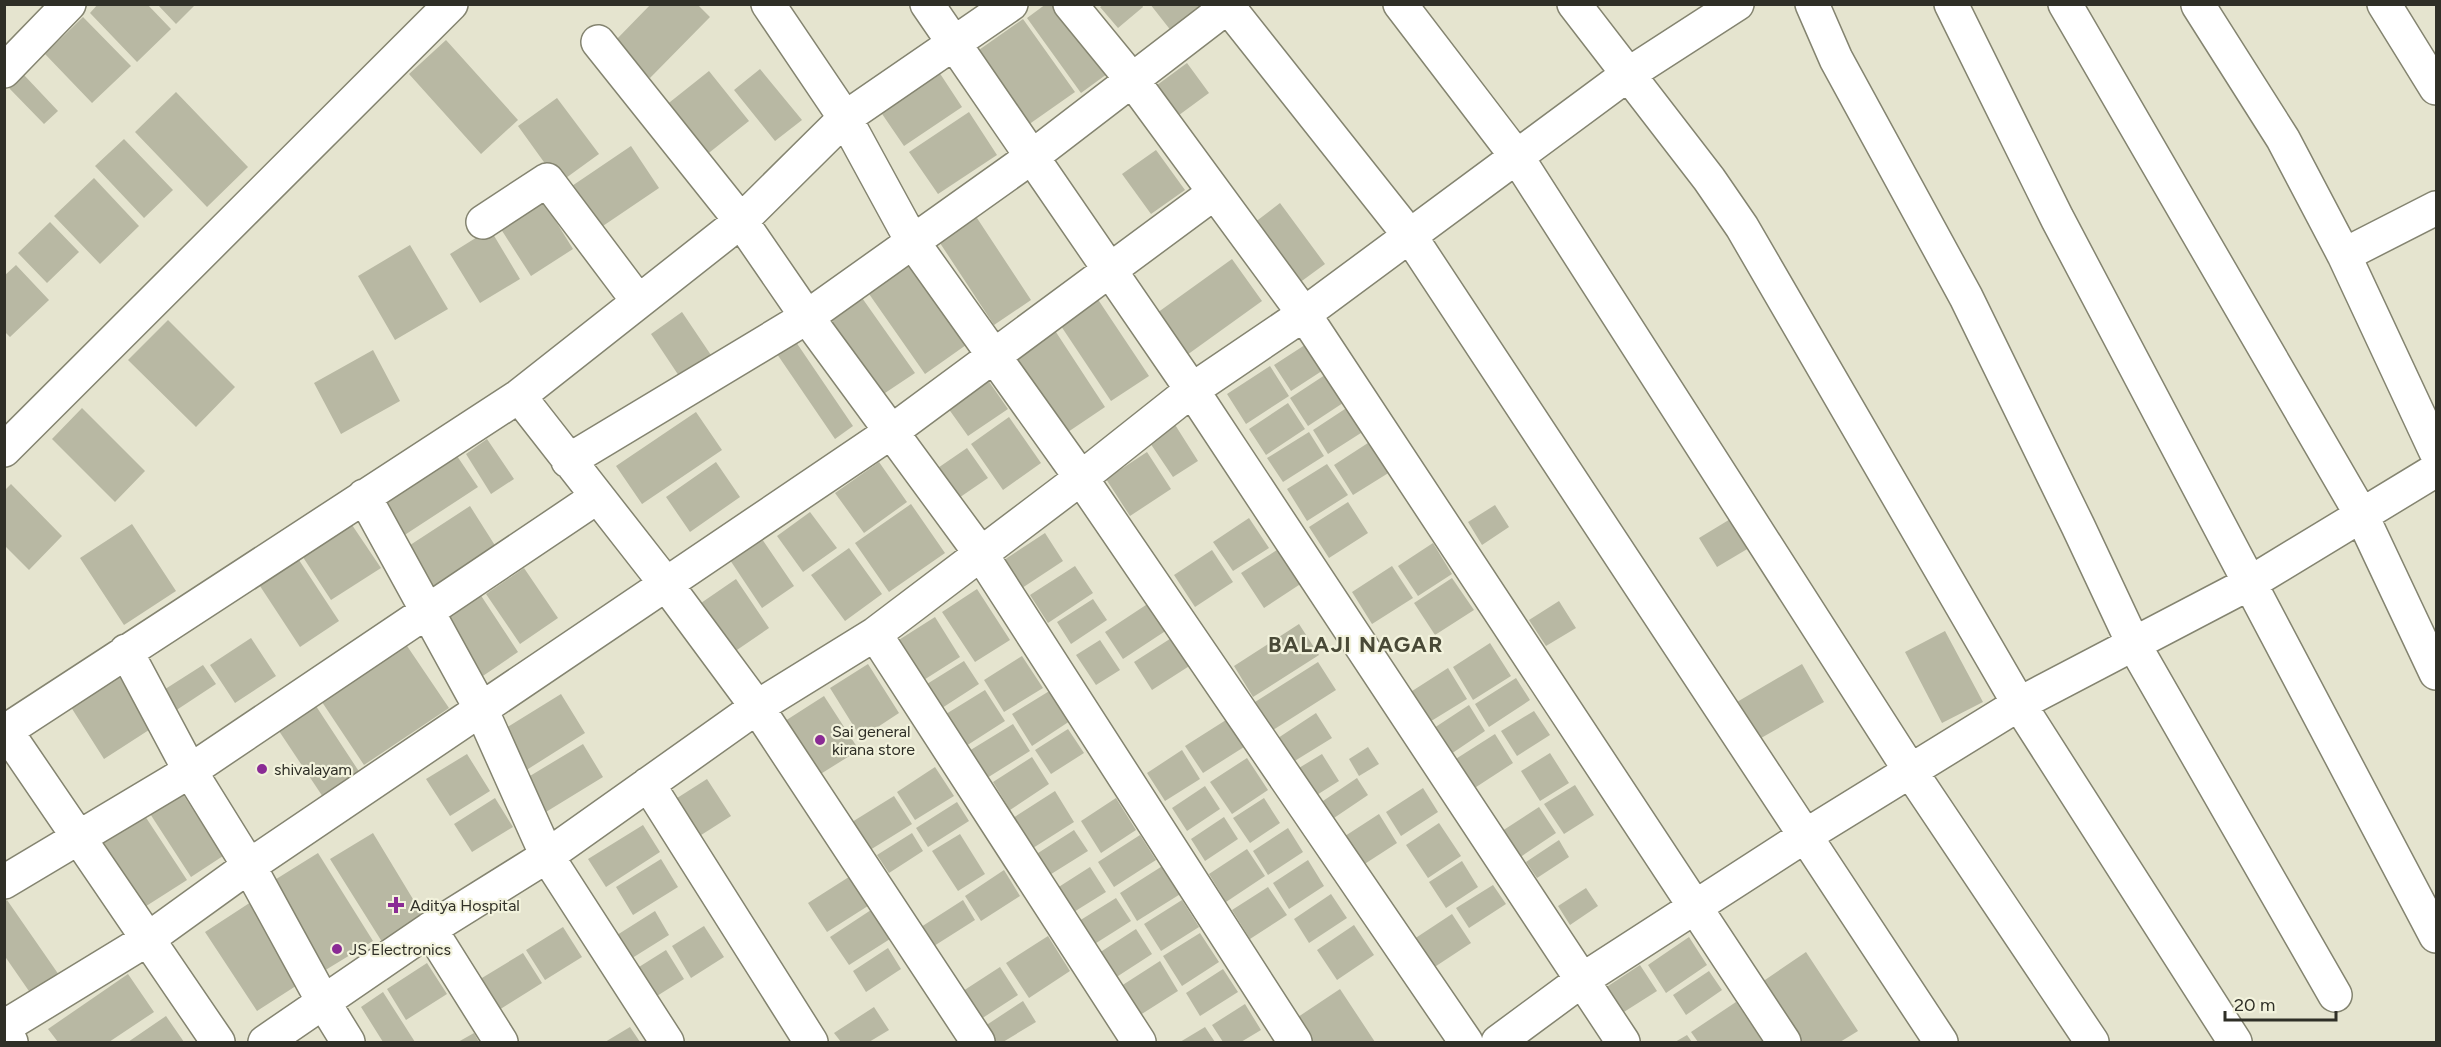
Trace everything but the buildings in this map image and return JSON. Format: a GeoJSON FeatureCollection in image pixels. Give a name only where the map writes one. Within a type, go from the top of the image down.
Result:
{"type":"FeatureCollection","features":[{"type":"Feature","properties":{"kind":"street"},"geometry":{"type":"LineString","coordinates":[[4,70],[69,4]]}},
{"type":"Feature","properties":{"kind":"street"},"geometry":{"type":"LineString","coordinates":[[4,450],[452,4]]}},
{"type":"Feature","properties":{"kind":"street"},"geometry":{"type":"LineString","coordinates":[[768,4],[845,118],[912,241],[1081,478],[1466,1042]]}},
{"type":"Feature","properties":{"kind":"street"},"geometry":{"type":"LineString","coordinates":[[927,4],[1192,390],[1623,1042]]}},
{"type":"Feature","properties":{"kind":"street"},"geometry":{"type":"LineString","coordinates":[[218,1042],[5,731],[519,396],[741,221],[845,118],[1011,4]]}},
{"type":"Feature","properties":{"kind":"street"},"geometry":{"type":"LineString","coordinates":[[1070,4],[1133,81],[1304,314],[1784,1042]]}},
{"type":"Feature","properties":{"kind":"street"},"geometry":{"type":"LineString","coordinates":[[1401,4],[1517,157],[1911,772],[2092,1042]]}},
{"type":"Feature","properties":{"kind":"street"},"geometry":{"type":"LineString","coordinates":[[1574,4],[1709,179],[1742,227],[2019,704],[2235,1042]]}},
{"type":"Feature","properties":{"kind":"street"},"geometry":{"type":"LineString","coordinates":[[265,1042],[430,929],[547,856],[757,707],[875,634],[1081,478],[1192,390],[1304,314],[1627,75],[1737,4]]}},
{"type":"Feature","properties":{"kind":"street"},"geometry":{"type":"LineString","coordinates":[[1812,4],[1836,59],[1966,297],[2079,525],[2133,643],[2335,995]]}},
{"type":"Feature","properties":{"kind":"street"},"geometry":{"type":"LineString","coordinates":[[1951,4],[2057,218],[2436,936]]}},
{"type":"Feature","properties":{"kind":"street"},"geometry":{"type":"LineString","coordinates":[[2065,4],[2361,514],[2436,673]]}},
{"type":"Feature","properties":{"kind":"street"},"geometry":{"type":"LineString","coordinates":[[2384,4],[2436,88]]}},
{"type":"Feature","properties":{"kind":"street"},"geometry":{"type":"LineString","coordinates":[[568,461],[807,317],[1033,156],[1133,81],[1228,5],[1410,236],[1941,1042]]}},
{"type":"Feature","properties":{"kind":"street"},"geometry":{"type":"LineString","coordinates":[[2198,5],[2283,140],[2344,255],[2436,452]]}},
{"type":"Feature","properties":{"kind":"street"},"geometry":{"type":"LineString","coordinates":[[598,42],[741,221],[807,317],[981,554],[1295,1042]]}},
{"type":"Feature","properties":{"kind":"street"},"geometry":{"type":"LineString","coordinates":[[483,222],[547,180],[638,301]]}},
{"type":"Feature","properties":{"kind":"street"},"geometry":{"type":"LineString","coordinates":[[11,1042],[4,1028],[148,939],[249,866],[891,432],[1214,193]]}},
{"type":"Feature","properties":{"kind":"street"},"geometry":{"type":"LineString","coordinates":[[2344,255],[2436,208]]}},
{"type":"Feature","properties":{"kind":"street"},"geometry":{"type":"LineString","coordinates":[[519,396],[666,584],[757,707],[978,1042]]}},
{"type":"Feature","properties":{"kind":"street"},"geometry":{"type":"LineString","coordinates":[[1498,1042],[1582,980],[1805,836],[2019,704],[2250,583],[2436,470]]}},
{"type":"Feature","properties":{"kind":"street"},"geometry":{"type":"LineString","coordinates":[[364,496],[481,709],[547,856],[667,1042]]}},
{"type":"Feature","properties":{"kind":"street"},"geometry":{"type":"LineString","coordinates":[[4,882],[190,771],[597,497]]}},
{"type":"Feature","properties":{"kind":"street"},"geometry":{"type":"LineString","coordinates":[[875,634],[1139,1042]]}},
{"type":"Feature","properties":{"kind":"street"},"geometry":{"type":"LineString","coordinates":[[126,651],[190,771],[249,866],[348,1042]]}},
{"type":"Feature","properties":{"kind":"street"},"geometry":{"type":"LineString","coordinates":[[648,784],[811,1042]]}},
{"type":"Feature","properties":{"kind":"street"},"geometry":{"type":"LineString","coordinates":[[430,929],[501,1042]]}},
{"type":"Feature","properties":{"kind":"place","name":"Sai general kirana store"},"geometry":{"type":"Point","coordinates":[820,740]}},
{"type":"Feature","properties":{"kind":"place","name":"shivalayam"},"geometry":{"type":"Point","coordinates":[262,769]}},
{"type":"Feature","properties":{"kind":"place","name":"Aditya Hospital"},"geometry":{"type":"Point","coordinates":[396,905]}},
{"type":"Feature","properties":{"kind":"place","name":"JS Electronics"},"geometry":{"type":"Point","coordinates":[337,949]}},
{"type":"Feature","properties":{"kind":"district","name":"BALAJI NAGAR"},"geometry":{"type":"Point","coordinates":[1356,644]}}]}
